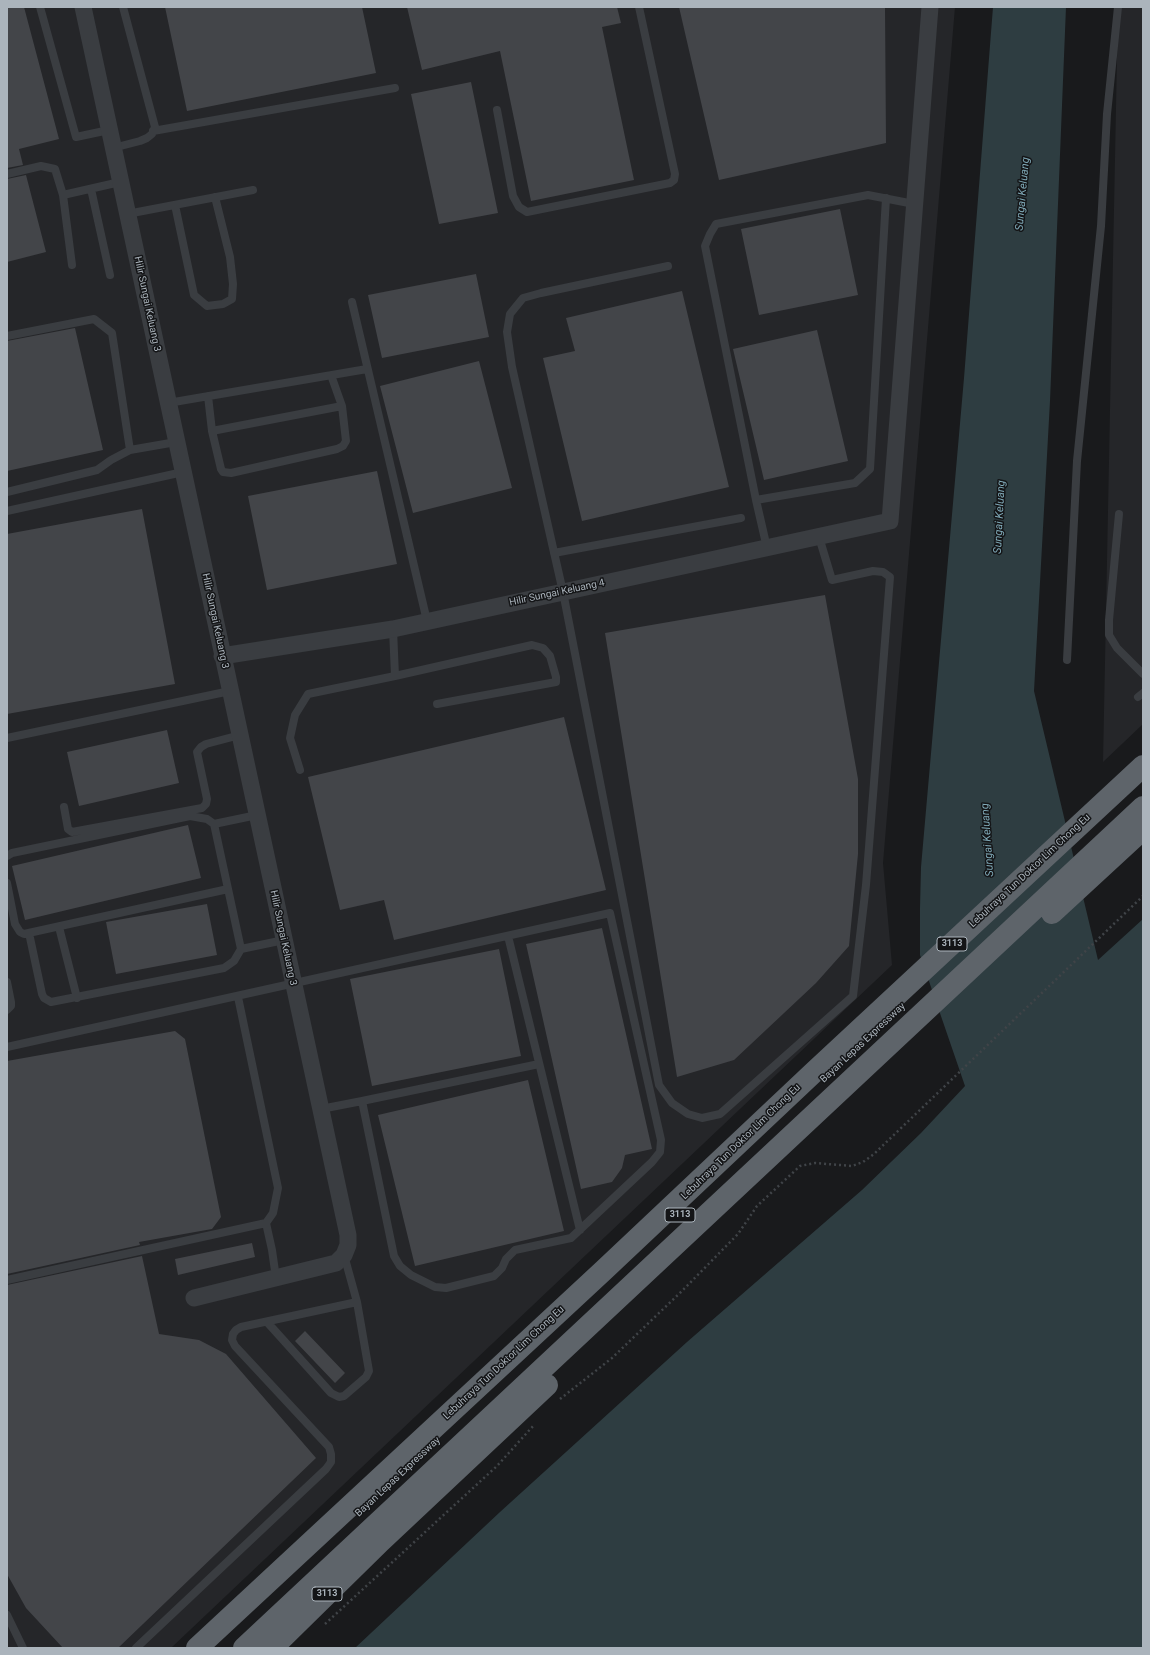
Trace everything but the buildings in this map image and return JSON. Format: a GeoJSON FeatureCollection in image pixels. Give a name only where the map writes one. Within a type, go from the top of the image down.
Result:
{"type":"FeatureCollection","features":[{"type":"Feature","properties":{"kind":"highway","name":"Lebuhraya Tun Doktor Lim Chong Eu"},"geometry":{"type":"LineString","coordinates":[[197,1648],[638,1239],[814,1072],[1143,766]]}},
{"type":"Feature","properties":{"kind":"highway","name":"Bayan Lepas Expressway"},"geometry":{"type":"LineString","coordinates":[[214,1648],[1143,781]]}},
{"type":"Feature","properties":{"kind":"highway","name":"Bayan Lepas Expressway"},"geometry":{"type":"LineString","coordinates":[[244,1648],[1143,807]]}},
{"type":"Feature","properties":{"kind":"highway","name":"3113"},"geometry":{"type":"LineString","coordinates":[[272,1648],[380,1542],[845,1104],[1143,829]]}},
{"type":"Feature","properties":{"kind":"street","name":"Hilir Sungai Keluang 3"},"geometry":{"type":"LineString","coordinates":[[82,7],[348,1235],[348,1245],[344,1255]]}},
{"type":"Feature","properties":{"kind":"street"},"geometry":{"type":"LineString","coordinates":[[914,204],[930,7]]}},
{"type":"Feature","properties":{"kind":"street","name":"Hilir Sungai Keluang 4"},"geometry":{"type":"LineString","coordinates":[[222,656],[392,629],[890,521],[914,204]]}},
{"type":"Feature","properties":{"kind":"street"},"geometry":{"type":"LineString","coordinates":[[194,1298],[336,1263],[344,1255]]}},
{"type":"Feature","properties":{"kind":"lane"},"geometry":{"type":"LineString","coordinates":[[40,7],[76,137],[109,130]]}},
{"type":"Feature","properties":{"kind":"lane"},"geometry":{"type":"LineString","coordinates":[[113,148],[147,138],[155,126],[123,7]]}},
{"type":"Feature","properties":{"kind":"lane"},"geometry":{"type":"LineString","coordinates":[[497,110],[513,196],[519,207],[527,212],[670,183],[674,180],[676,174],[639,7]]}},
{"type":"Feature","properties":{"kind":"lane"},"geometry":{"type":"LineString","coordinates":[[1067,660],[1077,461],[1100,234],[1107,114],[1118,7]]}},
{"type":"Feature","properties":{"kind":"lane"},"geometry":{"type":"LineString","coordinates":[[153,131],[395,88]]}},
{"type":"Feature","properties":{"kind":"lane"},"geometry":{"type":"LineString","coordinates":[[7,174],[41,166],[55,169],[63,195],[72,265]]}},
{"type":"Feature","properties":{"kind":"lane"},"geometry":{"type":"LineString","coordinates":[[63,195],[120,182]]}},
{"type":"Feature","properties":{"kind":"lane"},"geometry":{"type":"LineString","coordinates":[[91,189],[110,276]]}},
{"type":"Feature","properties":{"kind":"lane"},"geometry":{"type":"LineString","coordinates":[[127,214],[253,190]]}},
{"type":"Feature","properties":{"kind":"lane"},"geometry":{"type":"LineString","coordinates":[[767,548],[705,246],[710,234],[716,224],[868,195],[914,204]]}},
{"type":"Feature","properties":{"kind":"lane"},"geometry":{"type":"LineString","coordinates":[[175,205],[194,295],[207,306],[223,304],[232,299],[233,284],[230,257],[215,197]]}},
{"type":"Feature","properties":{"kind":"lane"},"geometry":{"type":"LineString","coordinates":[[756,500],[855,483],[870,469],[886,198]]}},
{"type":"Feature","properties":{"kind":"lane"},"geometry":{"type":"LineString","coordinates":[[668,266],[523,298],[510,314],[507,332],[512,367],[563,592],[659,1085],[672,1103],[688,1114],[702,1118],[720,1114],[853,996],[866,885],[890,577],[883,572],[873,571],[832,580],[819,537]]}},
{"type":"Feature","properties":{"kind":"lane"},"geometry":{"type":"LineString","coordinates":[[352,302],[366,369],[427,621]]}},
{"type":"Feature","properties":{"kind":"lane"},"geometry":{"type":"LineString","coordinates":[[7,336],[94,319],[112,333],[130,450]]}},
{"type":"Feature","properties":{"kind":"lane"},"geometry":{"type":"LineString","coordinates":[[168,403],[366,369]]}},
{"type":"Feature","properties":{"kind":"lane"},"geometry":{"type":"LineString","coordinates":[[208,396],[212,431],[221,469],[223,472],[231,473],[337,449],[343,446],[346,440],[342,406],[331,375]]}},
{"type":"Feature","properties":{"kind":"lane"},"geometry":{"type":"LineString","coordinates":[[212,431],[342,406]]}},
{"type":"Feature","properties":{"kind":"lane"},"geometry":{"type":"LineString","coordinates":[[7,492],[97,470],[111,460],[130,450],[176,442]]}},
{"type":"Feature","properties":{"kind":"lane"},"geometry":{"type":"LineString","coordinates":[[7,511],[183,472]]}},
{"type":"Feature","properties":{"kind":"lane"},"geometry":{"type":"LineString","coordinates":[[1119,514],[1109,634],[1117,648],[1143,674]]}},
{"type":"Feature","properties":{"kind":"lane"},"geometry":{"type":"LineString","coordinates":[[554,552],[741,518]]}},
{"type":"Feature","properties":{"kind":"lane"},"geometry":{"type":"LineString","coordinates":[[392,629],[395,676]]}},
{"type":"Feature","properties":{"kind":"lane"},"geometry":{"type":"LineString","coordinates":[[300,770],[290,738],[295,715],[308,694],[532,645],[543,648],[550,656],[556,682],[437,704]]}},
{"type":"Feature","properties":{"kind":"lane"},"geometry":{"type":"LineString","coordinates":[[7,738],[230,691]]}},
{"type":"Feature","properties":{"kind":"lane"},"geometry":{"type":"LineString","coordinates":[[64,807],[68,829],[72,832],[202,808],[206,804],[207,799],[197,752],[200,747],[206,744],[240,735]]}},
{"type":"Feature","properties":{"kind":"lane"},"geometry":{"type":"LineString","coordinates":[[214,824],[257,815]]}},
{"type":"Feature","properties":{"kind":"lane"},"geometry":{"type":"LineString","coordinates":[[7,856],[12,853],[190,816],[207,819],[214,824],[241,949],[234,960],[224,968],[51,1002],[44,998],[29,934]]}},
{"type":"Feature","properties":{"kind":"lane"},"geometry":{"type":"LineString","coordinates":[[7,883],[17,929],[20,932],[29,934],[228,889]]}},
{"type":"Feature","properties":{"kind":"lane"},"geometry":{"type":"LineString","coordinates":[[7,1047],[610,913],[661,1140],[660,1152],[652,1162],[571,1238],[515,1250],[506,1259],[499,1272],[489,1278],[446,1288],[436,1287],[411,1274],[400,1266],[394,1256],[362,1102]]}},
{"type":"Feature","properties":{"kind":"lane"},"geometry":{"type":"LineString","coordinates":[[59,927],[77,998]]}},
{"type":"Feature","properties":{"kind":"lane"},"geometry":{"type":"LineString","coordinates":[[508,936],[580,1230]]}},
{"type":"Feature","properties":{"kind":"lane"},"geometry":{"type":"LineString","coordinates":[[241,949],[284,940]]}},
{"type":"Feature","properties":{"kind":"lane"},"geometry":{"type":"LineString","coordinates":[[7,982],[12,1002],[11,1006],[7,1010]]}},
{"type":"Feature","properties":{"kind":"lane"},"geometry":{"type":"LineString","coordinates":[[7,1280],[266,1223],[273,1213],[278,1188],[238,996]]}},
{"type":"Feature","properties":{"kind":"lane"},"geometry":{"type":"LineString","coordinates":[[321,1109],[362,1102],[539,1064]]}},
{"type":"Feature","properties":{"kind":"lane"},"geometry":{"type":"LineString","coordinates":[[266,1223],[276,1278]]}},
{"type":"Feature","properties":{"kind":"lane"},"geometry":{"type":"LineString","coordinates":[[267,1322],[332,1393],[339,1397],[344,1396],[366,1378],[369,1371],[357,1302],[344,1255]]}},
{"type":"Feature","properties":{"kind":"lane"},"geometry":{"type":"LineString","coordinates":[[136,1648],[326,1469],[331,1462],[332,1454],[329,1447],[235,1346],[232,1340],[232,1334],[241,1327],[357,1302]]}},
{"type":"Feature","properties":{"kind":"lane"},"geometry":{"type":"LineString","coordinates":[[7,1615],[23,1648]]}},
{"type":"Feature","properties":{"kind":"path"},"geometry":{"type":"LineString","coordinates":[[554,1404],[612,1358],[682,1291],[738,1234],[757,1206],[800,1166],[814,1163],[852,1166],[863,1162],[874,1154],[1143,896]]}},
{"type":"Feature","properties":{"kind":"path"},"geometry":{"type":"LineString","coordinates":[[321,1628],[497,1466],[538,1420]]}},
{"type":"Feature","properties":{"kind":"shaded area"},"geometry":{"type":"Polygon","coordinates":[[[7,7],[955,7],[883,863],[892,965],[171,1648],[7,1648],[7,7]]]}},
{"type":"Feature","properties":{"kind":"shaded area"},"geometry":{"type":"Polygon","coordinates":[[[1118,7],[1143,7],[1143,724],[1103,762],[1118,7]]]}},
{"type":"Feature","properties":{"kind":"water","name":"Sungai Keluang"},"geometry":{"type":"Polygon","coordinates":[[[993,7],[1066,7],[1050,401],[1034,691],[1098,960],[1143,919],[1143,1648],[355,1648],[500,1512],[687,1342],[862,1190],[921,1133],[965,1086],[920,955],[921,867],[964,378],[993,7]]]}}]}
